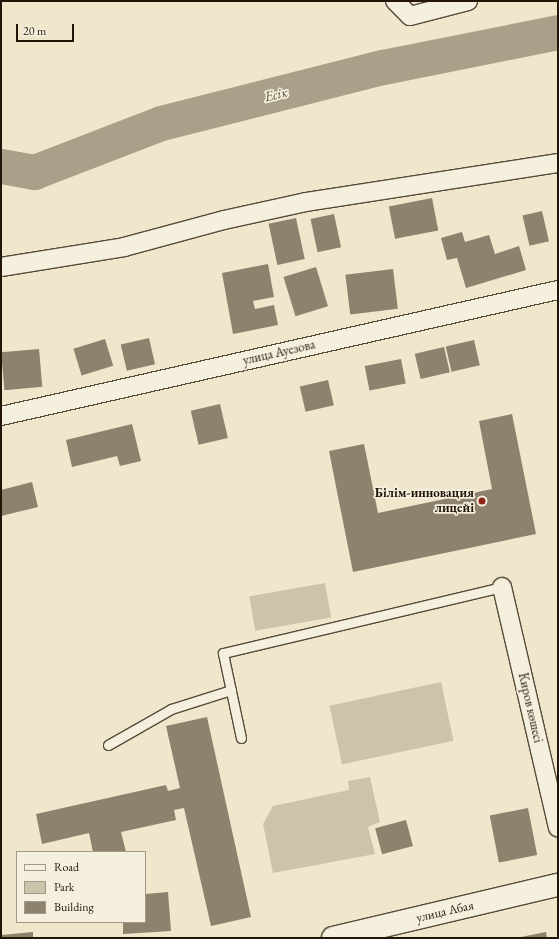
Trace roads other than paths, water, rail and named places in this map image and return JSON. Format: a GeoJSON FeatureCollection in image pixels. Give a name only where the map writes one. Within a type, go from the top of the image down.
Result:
{"type":"FeatureCollection","features":[{"type":"Feature","properties":{"kind":"street"},"geometry":{"type":"LineString","coordinates":[[395,1],[410,16],[468,1]]}},
{"type":"Feature","properties":{"kind":"street"},"geometry":{"type":"LineString","coordinates":[[1,266],[124,247],[224,220],[306,202],[558,163]]}},
{"type":"Feature","properties":{"kind":"street","name":"улица Ауезова"},"geometry":{"type":"LineString","coordinates":[[1,416],[558,290]]}},
{"type":"Feature","properties":{"kind":"street","name":"Киров көшесі"},"geometry":{"type":"LineString","coordinates":[[502,587],[558,828]]}},
{"type":"Feature","properties":{"kind":"street","name":"улица Абая"},"geometry":{"type":"LineString","coordinates":[[333,938],[558,885]]}},
{"type":"Feature","properties":{"kind":"lane"},"geometry":{"type":"LineString","coordinates":[[241,738],[223,653],[502,587]]}},
{"type":"Feature","properties":{"kind":"lane"},"geometry":{"type":"LineString","coordinates":[[108,745],[171,709],[231,690]]}},
{"type":"Feature","properties":{"kind":"waterway","name":"Есік"},"geometry":{"type":"LineString","coordinates":[[1,166],[34,172],[161,123],[383,67],[558,32]]}},
{"type":"Feature","properties":{"kind":"place","name":"Білім-инновация лицейі"},"geometry":{"type":"Point","coordinates":[482,501]}}]}
